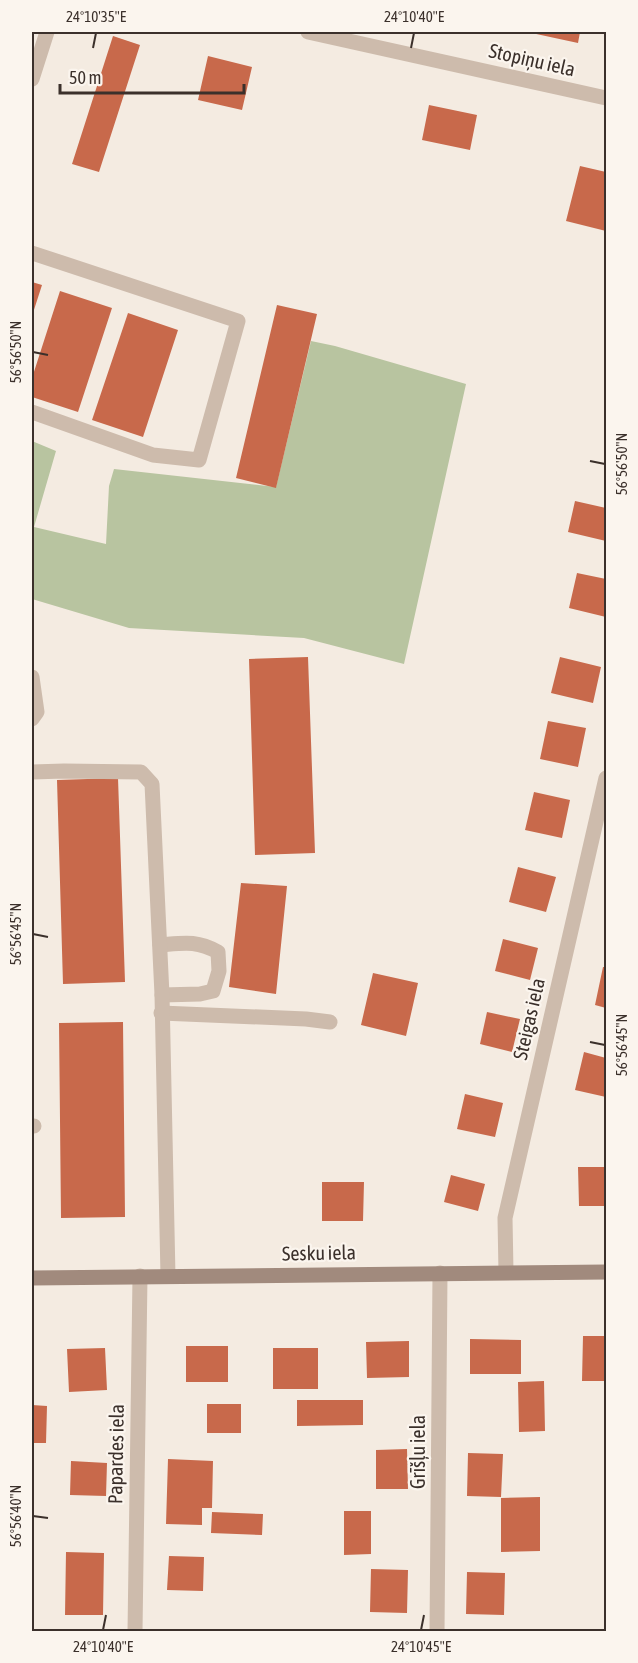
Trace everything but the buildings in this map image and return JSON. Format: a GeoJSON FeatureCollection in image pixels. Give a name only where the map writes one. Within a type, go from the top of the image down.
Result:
{"type":"FeatureCollection","features":[{"type":"Feature","properties":{"kind":"street"},"geometry":{"type":"LineString","coordinates":[[32,80],[47,32]]}},
{"type":"Feature","properties":{"kind":"street","name":"Stopiņu iela"},"geometry":{"type":"LineString","coordinates":[[308,32],[606,98]]}},
{"type":"Feature","properties":{"kind":"street"},"geometry":{"type":"LineString","coordinates":[[32,253],[237,321],[199,460],[153,455],[32,412]]}},
{"type":"Feature","properties":{"kind":"street"},"geometry":{"type":"LineString","coordinates":[[32,677],[37,712],[32,719]]}},
{"type":"Feature","properties":{"kind":"street"},"geometry":{"type":"LineString","coordinates":[[32,772],[141,772],[152,784],[162,995],[168,1276]]}},
{"type":"Feature","properties":{"kind":"street","name":"Steigas iela"},"geometry":{"type":"LineString","coordinates":[[506,1272],[504,1228],[509,1197],[606,778]]}},
{"type":"Feature","properties":{"kind":"street"},"geometry":{"type":"LineString","coordinates":[[160,945],[190,942],[205,944],[218,952],[219,971],[213,990],[200,994],[162,995]]}},
{"type":"Feature","properties":{"kind":"street"},"geometry":{"type":"LineString","coordinates":[[161,1013],[330,1022]]}},
{"type":"Feature","properties":{"kind":"street","name":"Sesku iela"},"geometry":{"type":"LineString","coordinates":[[32,1278],[606,1272]]}},
{"type":"Feature","properties":{"kind":"street","name":"Grīšļu iela"},"geometry":{"type":"LineString","coordinates":[[437,1632],[440,1273]]}},
{"type":"Feature","properties":{"kind":"street","name":"Papardes iela"},"geometry":{"type":"LineString","coordinates":[[135,1632],[140,1276]]}},
{"type":"Feature","properties":{"kind":"green space"},"geometry":{"type":"Polygon","coordinates":[[[311,341],[466,384],[404,664],[304,638],[129,628],[32,599],[32,441],[56,451],[34,527],[106,544],[109,486],[114,469],[276,487],[311,341]]]}}]}
